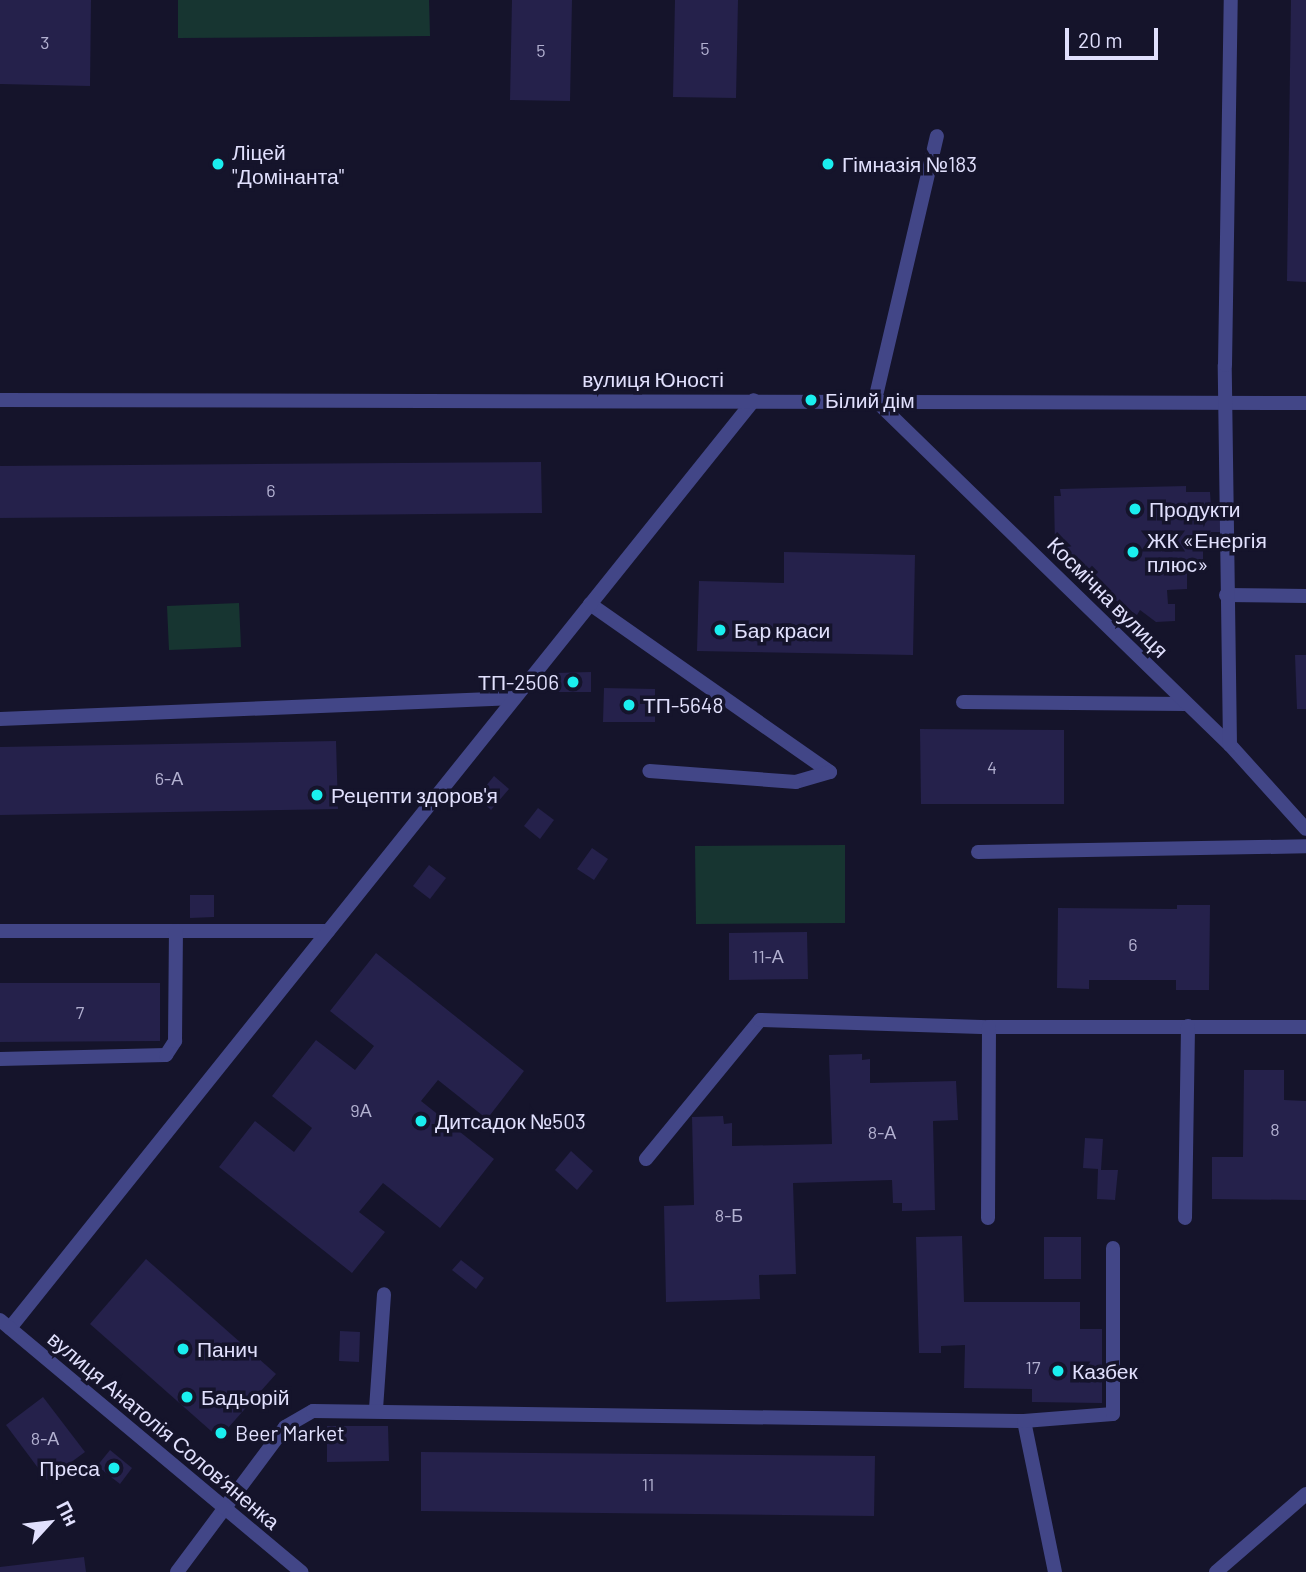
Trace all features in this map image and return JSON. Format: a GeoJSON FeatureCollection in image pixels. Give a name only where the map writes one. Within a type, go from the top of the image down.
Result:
{"type":"FeatureCollection","features":[{"type":"Feature","properties":{"kind":"street"},"geometry":{"type":"LineString","coordinates":[[1230,745],[1225,403],[1231,0]]}},
{"type":"Feature","properties":{"kind":"street"},"geometry":{"type":"LineString","coordinates":[[875,401],[937,136]]}},
{"type":"Feature","properties":{"kind":"street","name":"вулиця Юності"},"geometry":{"type":"LineString","coordinates":[[0,400],[1306,403]]}},
{"type":"Feature","properties":{"kind":"street"},"geometry":{"type":"LineString","coordinates":[[5,1324],[328,930],[754,400]]}},
{"type":"Feature","properties":{"kind":"street","name":"Космічна вулиця"},"geometry":{"type":"LineString","coordinates":[[875,401],[1230,745],[1306,829]]}},
{"type":"Feature","properties":{"kind":"street"},"geometry":{"type":"LineString","coordinates":[[1226,595],[1306,596]]}},
{"type":"Feature","properties":{"kind":"street"},"geometry":{"type":"LineString","coordinates":[[590,604],[830,772],[796,782],[649,771]]}},
{"type":"Feature","properties":{"kind":"street"},"geometry":{"type":"LineString","coordinates":[[0,719],[515,698]]}},
{"type":"Feature","properties":{"kind":"street"},"geometry":{"type":"LineString","coordinates":[[963,702],[1186,704]]}},
{"type":"Feature","properties":{"kind":"street"},"geometry":{"type":"LineString","coordinates":[[978,852],[1306,846]]}},
{"type":"Feature","properties":{"kind":"street"},"geometry":{"type":"LineString","coordinates":[[0,931],[328,930]]}},
{"type":"Feature","properties":{"kind":"street"},"geometry":{"type":"LineString","coordinates":[[0,1059],[166,1055],[175,1041],[176,931]]}},
{"type":"Feature","properties":{"kind":"street"},"geometry":{"type":"LineString","coordinates":[[646,1159],[760,1020],[989,1027],[1306,1027]]}},
{"type":"Feature","properties":{"kind":"street"},"geometry":{"type":"LineString","coordinates":[[1185,1218],[1188,1026]]}},
{"type":"Feature","properties":{"kind":"street"},"geometry":{"type":"LineString","coordinates":[[988,1218],[989,1027]]}},
{"type":"Feature","properties":{"kind":"street"},"geometry":{"type":"LineString","coordinates":[[177,1572],[225,1512],[291,1419],[313,1411],[376,1409],[1024,1421],[1113,1414],[1113,1248]]}},
{"type":"Feature","properties":{"kind":"street"},"geometry":{"type":"LineString","coordinates":[[376,1409],[384,1294]]}},
{"type":"Feature","properties":{"kind":"street","name":"вулиця Анатолія Соловʼяненка"},"geometry":{"type":"LineString","coordinates":[[5,1324],[225,1512],[301,1572]]}},
{"type":"Feature","properties":{"kind":"street"},"geometry":{"type":"LineString","coordinates":[[1024,1421],[1055,1572]]}},
{"type":"Feature","properties":{"kind":"street"},"geometry":{"type":"LineString","coordinates":[[1216,1572],[1306,1494]]}},
{"type":"Feature","properties":{"kind":"green space"},"geometry":{"type":"Polygon","coordinates":[[[178,0],[429,0],[430,36],[178,38],[178,0]]]}},
{"type":"Feature","properties":{"kind":"green space"},"geometry":{"type":"Polygon","coordinates":[[[239,603],[241,647],[169,650],[167,606],[239,603]]]}},
{"type":"Feature","properties":{"kind":"green space"},"geometry":{"type":"Polygon","coordinates":[[[845,845],[845,923],[696,924],[695,846],[845,845]]]}},
{"type":"Feature","properties":{"kind":"building"},"geometry":{"type":"Polygon","coordinates":[[[0,0],[91,0],[90,86],[0,84],[0,0]]]}},
{"type":"Feature","properties":{"kind":"building"},"geometry":{"type":"Polygon","coordinates":[[[512,0],[572,0],[570,101],[510,100],[512,0]]]}},
{"type":"Feature","properties":{"kind":"building"},"geometry":{"type":"Polygon","coordinates":[[[675,0],[738,0],[736,98],[673,97],[675,0]]]}},
{"type":"Feature","properties":{"kind":"building"},"geometry":{"type":"Polygon","coordinates":[[[1291,0],[1306,0],[1306,282],[1287,281],[1291,0]]]}},
{"type":"Feature","properties":{"kind":"building"},"geometry":{"type":"Polygon","coordinates":[[[541,462],[542,513],[0,518],[0,466],[541,462]]]}},
{"type":"Feature","properties":{"kind":"building","name":"ЖК «Енергія плюс»"},"geometry":{"type":"Polygon","coordinates":[[[1186,486],[1186,492],[1210,492],[1211,506],[1220,506],[1220,532],[1211,532],[1212,542],[1203,543],[1203,562],[1187,563],[1187,589],[1167,590],[1168,604],[1175,604],[1175,621],[1156,622],[1140,610],[1137,615],[1074,572],[1077,567],[1064,558],[1063,546],[1055,547],[1054,496],[1061,496],[1060,489],[1186,486]]]}},
{"type":"Feature","properties":{"kind":"building"},"geometry":{"type":"Polygon","coordinates":[[[784,552],[915,555],[913,655],[697,651],[699,581],[784,583],[784,552]]]}},
{"type":"Feature","properties":{"kind":"building"},"geometry":{"type":"Polygon","coordinates":[[[1295,655],[1306,655],[1306,709],[1297,709],[1295,655]]]}},
{"type":"Feature","properties":{"kind":"building","name":"ТП-2506"},"geometry":{"type":"Polygon","coordinates":[[[591,672],[591,692],[556,692],[555,673],[591,672]]]}},
{"type":"Feature","properties":{"kind":"building","name":"ТП-5648"},"geometry":{"type":"Polygon","coordinates":[[[604,688],[655,689],[655,722],[603,722],[604,688]]]}},
{"type":"Feature","properties":{"kind":"building"},"geometry":{"type":"Polygon","coordinates":[[[920,729],[1064,730],[1064,804],[921,804],[920,729]]]}},
{"type":"Feature","properties":{"kind":"building"},"geometry":{"type":"Polygon","coordinates":[[[336,741],[338,809],[0,815],[0,747],[336,741]]]}},
{"type":"Feature","properties":{"kind":"building"},"geometry":{"type":"Polygon","coordinates":[[[494,776],[509,789],[491,810],[477,797],[494,776]]]}},
{"type":"Feature","properties":{"kind":"building"},"geometry":{"type":"Polygon","coordinates":[[[538,808],[554,820],[540,839],[524,826],[538,808]]]}},
{"type":"Feature","properties":{"kind":"building"},"geometry":{"type":"Polygon","coordinates":[[[592,848],[608,859],[594,880],[577,869],[592,848]]]}},
{"type":"Feature","properties":{"kind":"building"},"geometry":{"type":"Polygon","coordinates":[[[429,865],[446,878],[430,899],[413,886],[429,865]]]}},
{"type":"Feature","properties":{"kind":"building"},"geometry":{"type":"Polygon","coordinates":[[[190,895],[214,895],[214,917],[190,918],[190,895]]]}},
{"type":"Feature","properties":{"kind":"building"},"geometry":{"type":"Polygon","coordinates":[[[1177,905],[1210,905],[1209,990],[1176,990],[1176,980],[1089,980],[1089,989],[1057,988],[1058,908],[1177,909],[1177,905]]]}},
{"type":"Feature","properties":{"kind":"building"},"geometry":{"type":"Polygon","coordinates":[[[807,932],[808,979],[729,980],[729,933],[807,932]]]}},
{"type":"Feature","properties":{"kind":"building"},"geometry":{"type":"Polygon","coordinates":[[[376,953],[524,1071],[487,1119],[438,1080],[421,1101],[494,1159],[440,1228],[383,1183],[359,1212],[385,1232],[352,1273],[219,1167],[255,1121],[294,1152],[312,1128],[272,1096],[316,1040],[355,1070],[374,1046],[330,1011],[376,953]]]}},
{"type":"Feature","properties":{"kind":"building"},"geometry":{"type":"Polygon","coordinates":[[[0,983],[160,983],[160,1041],[0,1042],[0,983]]]}},
{"type":"Feature","properties":{"kind":"building"},"geometry":{"type":"Polygon","coordinates":[[[862,1054],[862,1060],[870,1059],[870,1083],[956,1081],[958,1120],[933,1121],[935,1210],[902,1211],[902,1203],[893,1203],[892,1180],[793,1183],[796,1274],[759,1275],[760,1299],[666,1302],[664,1206],[694,1205],[692,1117],[723,1116],[724,1124],[732,1123],[732,1146],[832,1144],[829,1055],[862,1054]]]}},
{"type":"Feature","properties":{"kind":"building"},"geometry":{"type":"Polygon","coordinates":[[[1244,1070],[1284,1070],[1284,1100],[1306,1101],[1306,1200],[1212,1199],[1212,1157],[1243,1157],[1244,1070]]]}},
{"type":"Feature","properties":{"kind":"building"},"geometry":{"type":"Polygon","coordinates":[[[1085,1138],[1103,1139],[1101,1170],[1118,1170],[1115,1200],[1097,1199],[1098,1169],[1083,1168],[1085,1138]]]}},
{"type":"Feature","properties":{"kind":"building"},"geometry":{"type":"Polygon","coordinates":[[[571,1151],[593,1171],[577,1190],[555,1170],[571,1151]]]}},
{"type":"Feature","properties":{"kind":"building"},"geometry":{"type":"Polygon","coordinates":[[[962,1236],[964,1302],[1080,1302],[1080,1329],[1102,1329],[1102,1403],[1032,1402],[1032,1389],[964,1388],[965,1345],[941,1346],[941,1353],[919,1353],[916,1237],[962,1236]]]}},
{"type":"Feature","properties":{"kind":"building"},"geometry":{"type":"Polygon","coordinates":[[[1044,1237],[1081,1237],[1081,1279],[1044,1279],[1044,1237]]]}},
{"type":"Feature","properties":{"kind":"building","name":"Панич"},"geometry":{"type":"Polygon","coordinates":[[[146,1259],[276,1374],[219,1438],[90,1324],[146,1259]]]}},
{"type":"Feature","properties":{"kind":"building"},"geometry":{"type":"Polygon","coordinates":[[[461,1260],[484,1278],[476,1289],[452,1270],[461,1260]]]}},
{"type":"Feature","properties":{"kind":"building"},"geometry":{"type":"Polygon","coordinates":[[[340,1331],[360,1332],[359,1362],[339,1361],[340,1331]]]}},
{"type":"Feature","properties":{"kind":"building"},"geometry":{"type":"Polygon","coordinates":[[[43,1397],[85,1452],[47,1480],[6,1425],[43,1397]]]}},
{"type":"Feature","properties":{"kind":"building"},"geometry":{"type":"Polygon","coordinates":[[[327,1426],[388,1426],[389,1461],[327,1462],[327,1426]]]}},
{"type":"Feature","properties":{"kind":"building"},"geometry":{"type":"Polygon","coordinates":[[[110,1450],[132,1468],[120,1484],[97,1466],[110,1450]]]}},
{"type":"Feature","properties":{"kind":"building"},"geometry":{"type":"Polygon","coordinates":[[[421,1452],[875,1456],[874,1516],[421,1511],[421,1452]]]}},
{"type":"Feature","properties":{"kind":"building"},"geometry":{"type":"Polygon","coordinates":[[[84,1557],[86,1572],[0,1572],[0,1567],[84,1557]]]}},
{"type":"Feature","properties":{"kind":"place","name":"Ліцей \"Домінанта\""},"geometry":{"type":"Point","coordinates":[218,164]}},
{"type":"Feature","properties":{"kind":"place","name":"Гімназія №183"},"geometry":{"type":"Point","coordinates":[828,164]}},
{"type":"Feature","properties":{"kind":"place","name":"Білий дім"},"geometry":{"type":"Point","coordinates":[811,400]}},
{"type":"Feature","properties":{"kind":"place","name":"Продукти"},"geometry":{"type":"Point","coordinates":[1135,509]}},
{"type":"Feature","properties":{"kind":"place","name":"ЖК «Енергія плюс»"},"geometry":{"type":"Point","coordinates":[1133,552]}},
{"type":"Feature","properties":{"kind":"place","name":"Бар краси"},"geometry":{"type":"Point","coordinates":[720,630]}},
{"type":"Feature","properties":{"kind":"place","name":"ТП-2506"},"geometry":{"type":"Point","coordinates":[573,682]}},
{"type":"Feature","properties":{"kind":"place","name":"ТП-5648"},"geometry":{"type":"Point","coordinates":[629,705]}},
{"type":"Feature","properties":{"kind":"place","name":"Рецепти здоров'я"},"geometry":{"type":"Point","coordinates":[317,795]}},
{"type":"Feature","properties":{"kind":"place","name":"Дитсадок №503"},"geometry":{"type":"Point","coordinates":[421,1121]}},
{"type":"Feature","properties":{"kind":"place","name":"Панич"},"geometry":{"type":"Point","coordinates":[183,1349]}},
{"type":"Feature","properties":{"kind":"place","name":"Казбек"},"geometry":{"type":"Point","coordinates":[1058,1371]}},
{"type":"Feature","properties":{"kind":"place","name":"Бадьорій"},"geometry":{"type":"Point","coordinates":[187,1397]}},
{"type":"Feature","properties":{"kind":"place","name":"Beer Market"},"geometry":{"type":"Point","coordinates":[221,1433]}},
{"type":"Feature","properties":{"kind":"place","name":"Преса"},"geometry":{"type":"Point","coordinates":[114,1468]}}]}
